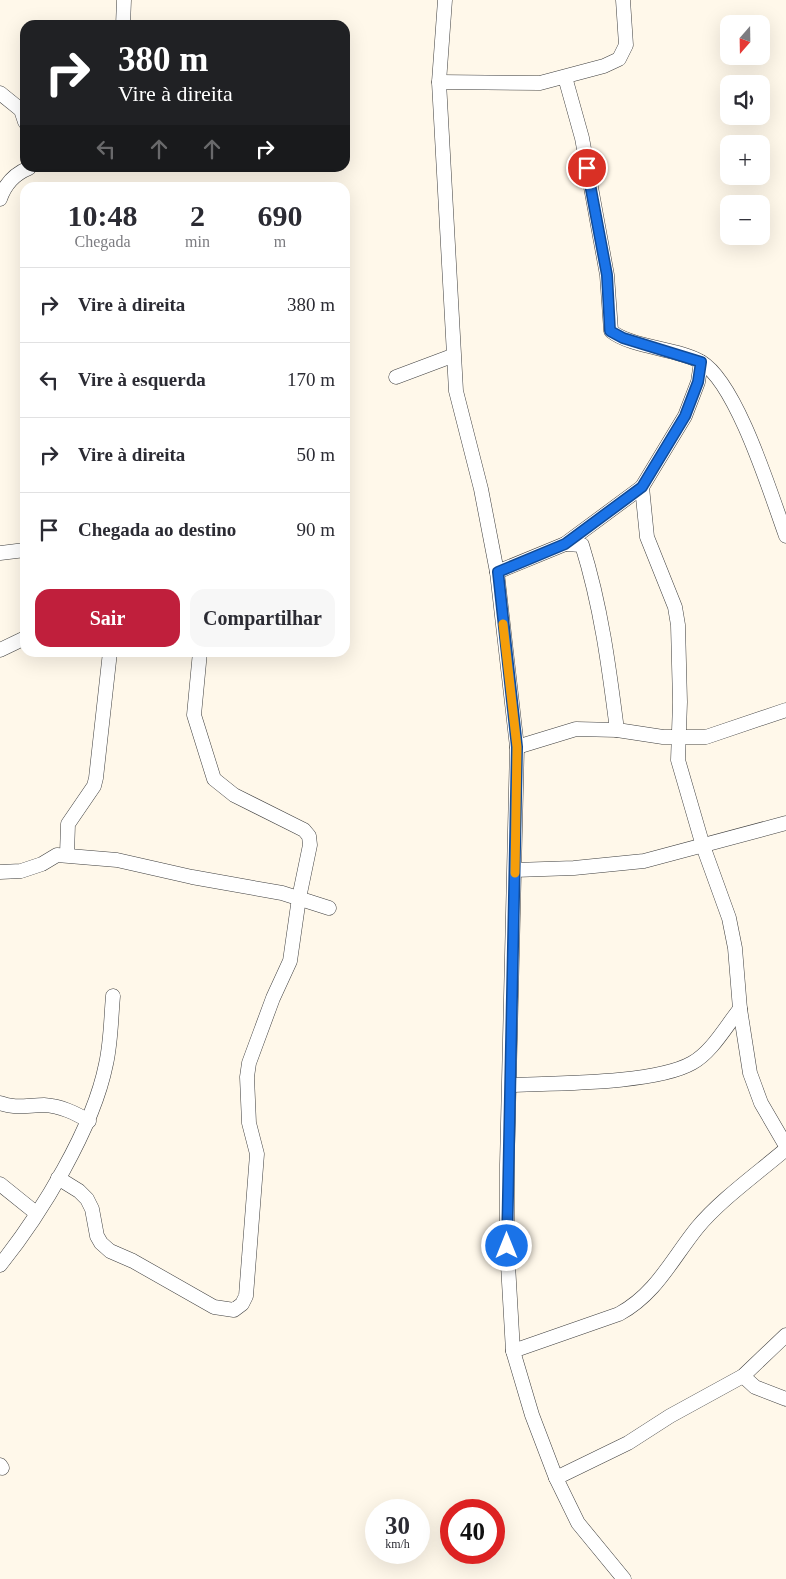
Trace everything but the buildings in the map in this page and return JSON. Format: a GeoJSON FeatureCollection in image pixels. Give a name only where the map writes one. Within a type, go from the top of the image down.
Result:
{"type":"FeatureCollection","features":[{"type":"Feature","properties":{"kind":"street"},"geometry":{"type":"LineString","coordinates":[[123,20],[124,0]]}},
{"type":"Feature","properties":{"kind":"street"},"geometry":{"type":"LineString","coordinates":[[445,0],[439,82],[451,281],[452,356],[456,391],[481,489],[498,572],[517,747],[507,1246],[513,1351],[532,1415],[556,1478],[578,1523],[624,1579]]}},
{"type":"Feature","properties":{"kind":"street"},"geometry":{"type":"LineString","coordinates":[[439,82],[540,83],[604,66],[619,59],[626,45],[623,0]]}},
{"type":"Feature","properties":{"kind":"street"},"geometry":{"type":"LineString","coordinates":[[565,77],[582,138],[607,275],[610,331],[623,338],[701,362],[716,376],[732,399],[760,460],[786,536]]}},
{"type":"Feature","properties":{"kind":"street"},"geometry":{"type":"LineString","coordinates":[[0,93],[20,108]]}},
{"type":"Feature","properties":{"kind":"street"},"geometry":{"type":"LineString","coordinates":[[0,199],[4,188],[14,177],[22,172]]}},
{"type":"Feature","properties":{"kind":"street"},"geometry":{"type":"LineString","coordinates":[[396,377],[452,356]]}},
{"type":"Feature","properties":{"kind":"street"},"geometry":{"type":"LineString","coordinates":[[498,572],[565,544],[642,487],[685,416],[698,382],[701,362]]}},
{"type":"Feature","properties":{"kind":"street"},"geometry":{"type":"LineString","coordinates":[[513,1351],[619,1314],[632,1307],[647,1295],[668,1271],[698,1227],[710,1214],[786,1148],[761,1103],[750,1073],[740,1009],[735,948],[730,925],[703,846],[678,760],[677,737],[680,702],[678,625],[675,608],[647,537],[642,487]]}},
{"type":"Feature","properties":{"kind":"street"},"geometry":{"type":"LineString","coordinates":[[565,544],[582,545],[589,567],[604,628],[617,730]]}},
{"type":"Feature","properties":{"kind":"street"},"geometry":{"type":"LineString","coordinates":[[0,553],[20,551]]}},
{"type":"Feature","properties":{"kind":"street"},"geometry":{"type":"LineString","coordinates":[[0,650],[20,640]]}},
{"type":"Feature","properties":{"kind":"street"},"geometry":{"type":"LineString","coordinates":[[66,854],[68,824],[94,786],[96,778],[109,657]]}},
{"type":"Feature","properties":{"kind":"street"},"geometry":{"type":"LineString","coordinates":[[58,1178],[87,1199],[92,1209],[97,1236],[101,1243],[110,1251],[134,1261],[214,1307],[234,1310],[242,1304],[246,1296],[257,1154],[250,1123],[248,1070],[273,998],[290,960],[299,898],[310,845],[309,836],[304,830],[234,795],[214,779],[194,715],[200,657]]}},
{"type":"Feature","properties":{"kind":"street"},"geometry":{"type":"LineString","coordinates":[[517,747],[576,729],[617,730],[663,737],[706,737],[786,710]]}},
{"type":"Feature","properties":{"kind":"street"},"geometry":{"type":"LineString","coordinates":[[515,870],[574,868],[644,861],[786,823]]}},
{"type":"Feature","properties":{"kind":"street"},"geometry":{"type":"LineString","coordinates":[[0,872],[22,870],[42,864],[57,855],[66,854],[117,860],[192,877],[282,893],[329,908]]}},
{"type":"Feature","properties":{"kind":"street"},"geometry":{"type":"LineString","coordinates":[[0,1265],[58,1178],[89,1121],[107,1064],[113,996]]}},
{"type":"Feature","properties":{"kind":"street"},"geometry":{"type":"LineString","coordinates":[[510,1085],[648,1076],[678,1070],[694,1062],[740,1009]]}},
{"type":"Feature","properties":{"kind":"street"},"geometry":{"type":"LineString","coordinates":[[0,1103],[12,1107],[44,1105],[63,1108],[89,1121]]}},
{"type":"Feature","properties":{"kind":"street"},"geometry":{"type":"LineString","coordinates":[[0,1184],[36,1213]]}},
{"type":"Feature","properties":{"kind":"street"},"geometry":{"type":"LineString","coordinates":[[556,1478],[628,1442],[670,1416],[743,1376],[786,1335]]}},
{"type":"Feature","properties":{"kind":"street"},"geometry":{"type":"LineString","coordinates":[[743,1376],[755,1387],[786,1399]]}},
{"type":"Feature","properties":{"kind":"slow traffic"},"geometry":{"type":"LineString","coordinates":[[503,624],[517,747],[515,873]]}},
{"type":"Feature","properties":{"kind":"route"},"geometry":{"type":"LineString","coordinates":[[507,1246],[507,1165],[514,948],[517,747],[498,572],[565,544],[642,487],[685,416],[698,382],[701,362],[623,338],[610,331],[607,275],[587,168]]}}]}
